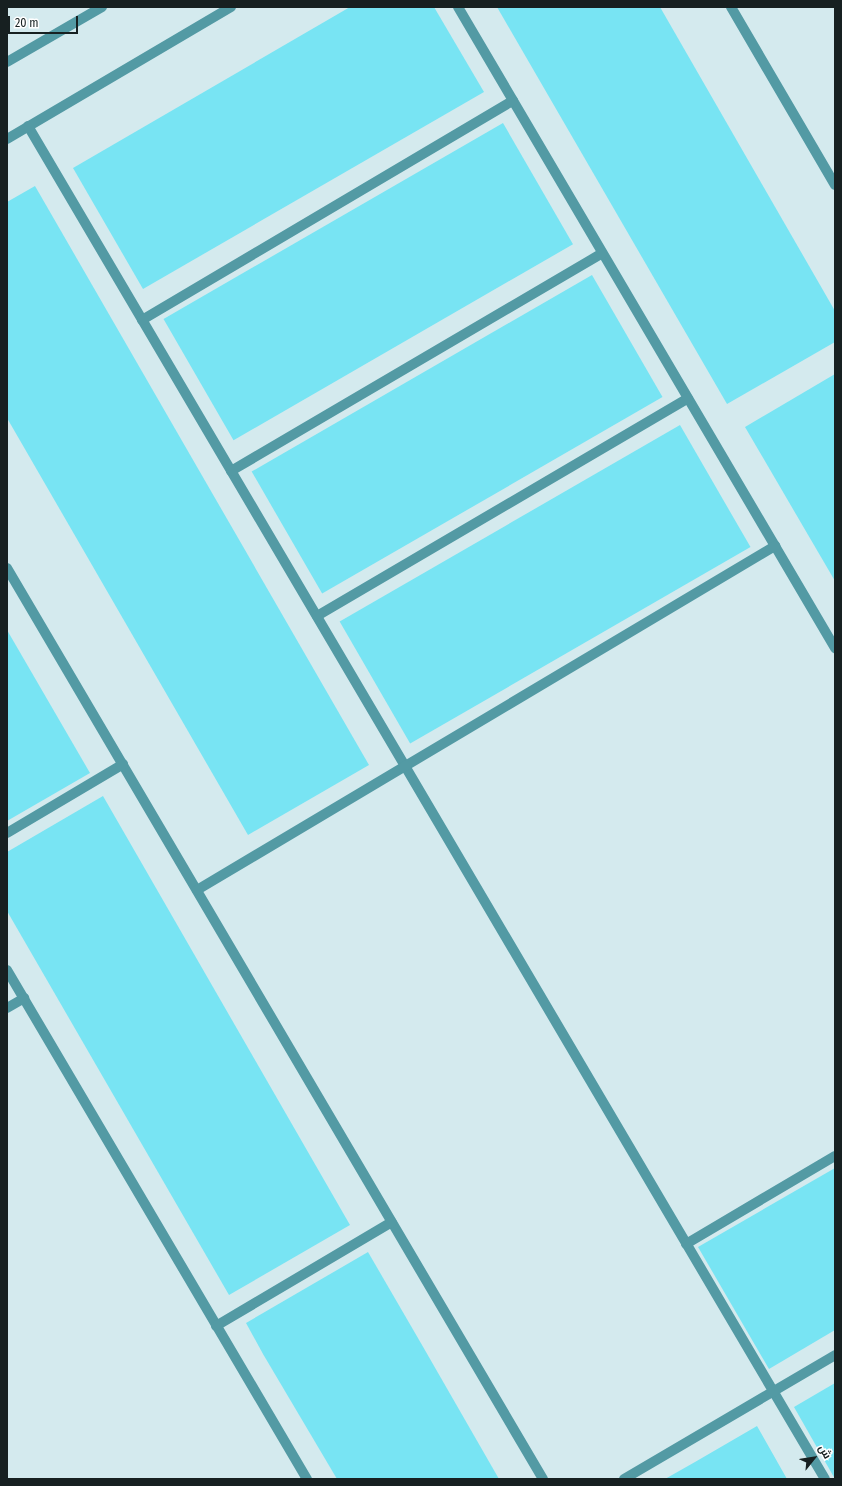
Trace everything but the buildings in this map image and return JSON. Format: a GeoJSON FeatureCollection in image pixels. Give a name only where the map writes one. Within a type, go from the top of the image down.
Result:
{"type":"FeatureCollection","features":[{"type":"Feature","properties":{"kind":"street"},"geometry":{"type":"LineString","coordinates":[[7,62],[102,7]]}},
{"type":"Feature","properties":{"kind":"street"},"geometry":{"type":"LineString","coordinates":[[7,139],[231,7]]}},
{"type":"Feature","properties":{"kind":"street"},"geometry":{"type":"LineString","coordinates":[[458,7],[835,648]]}},
{"type":"Feature","properties":{"kind":"street"},"geometry":{"type":"LineString","coordinates":[[731,7],[835,185]]}},
{"type":"Feature","properties":{"kind":"street"},"geometry":{"type":"LineString","coordinates":[[142,320],[514,101]]}},
{"type":"Feature","properties":{"kind":"street"},"geometry":{"type":"LineString","coordinates":[[28,126],[825,1479]]}},
{"type":"Feature","properties":{"kind":"street"},"geometry":{"type":"LineString","coordinates":[[231,471],[602,253]]}},
{"type":"Feature","properties":{"kind":"street"},"geometry":{"type":"LineString","coordinates":[[317,616],[688,398]]}},
{"type":"Feature","properties":{"kind":"street"},"geometry":{"type":"LineString","coordinates":[[197,890],[775,546]]}},
{"type":"Feature","properties":{"kind":"street"},"geometry":{"type":"LineString","coordinates":[[7,568],[543,1479]]}},
{"type":"Feature","properties":{"kind":"street"},"geometry":{"type":"LineString","coordinates":[[7,833],[123,764]]}},
{"type":"Feature","properties":{"kind":"street"},"geometry":{"type":"LineString","coordinates":[[7,970],[307,1479]]}},
{"type":"Feature","properties":{"kind":"street"},"geometry":{"type":"LineString","coordinates":[[7,1008],[24,998]]}},
{"type":"Feature","properties":{"kind":"street"},"geometry":{"type":"LineString","coordinates":[[686,1244],[835,1156]]}},
{"type":"Feature","properties":{"kind":"street"},"geometry":{"type":"LineString","coordinates":[[216,1326],[392,1222]]}},
{"type":"Feature","properties":{"kind":"street"},"geometry":{"type":"LineString","coordinates":[[624,1479],[835,1355]]}}]}
